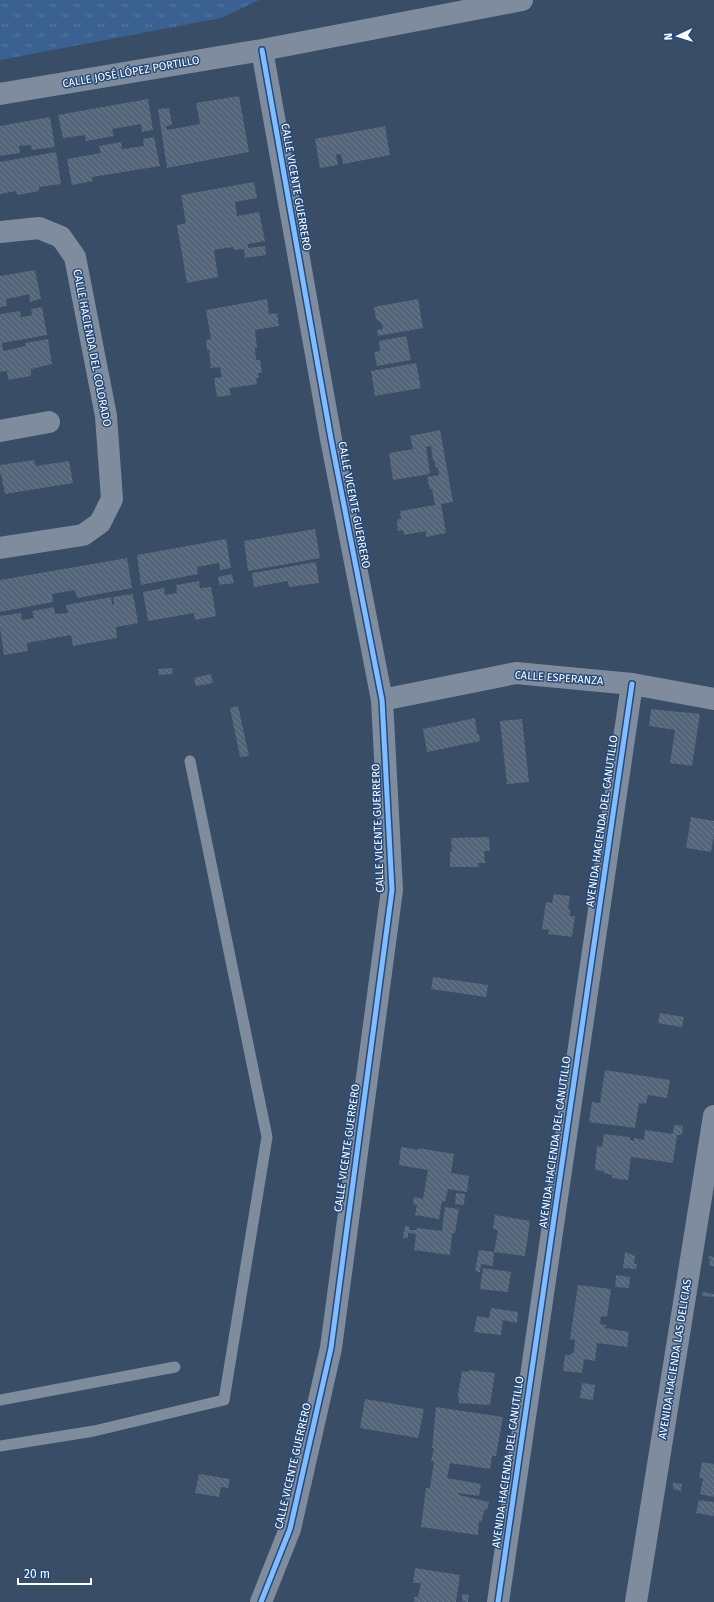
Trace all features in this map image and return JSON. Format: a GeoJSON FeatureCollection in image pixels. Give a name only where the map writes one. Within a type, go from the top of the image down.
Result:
{"type":"FeatureCollection","features":[{"type":"Feature","properties":{"kind":"street"},"geometry":{"type":"LineString","coordinates":[[262,50],[522,0]]}},
{"type":"Feature","properties":{"kind":"street","name":"CALLE JOSÉ LÓPEZ PORTILLO"},"geometry":{"type":"LineString","coordinates":[[0,94],[262,50]]}},
{"type":"Feature","properties":{"kind":"street","name":"CALLE VICENTE GUERRERO"},"geometry":{"type":"LineString","coordinates":[[261,1602],[290,1529],[331,1348],[392,890],[382,700],[331,439],[262,50]]}},
{"type":"Feature","properties":{"kind":"street","name":"CALLE HACIENDA DEL COLORADO"},"geometry":{"type":"LineString","coordinates":[[0,232],[39,228],[61,237],[74,257],[106,416],[112,499],[100,523],[83,535],[0,548]]}},
{"type":"Feature","properties":{"kind":"street"},"geometry":{"type":"LineString","coordinates":[[0,431],[49,422]]}},
{"type":"Feature","properties":{"kind":"street","name":"CALLE ESPERANZA"},"geometry":{"type":"LineString","coordinates":[[382,700],[516,673],[632,684],[714,699]]}},
{"type":"Feature","properties":{"kind":"street","name":"AVENIDA HACIENDA DEL CANUTILLO"},"geometry":{"type":"LineString","coordinates":[[498,1602],[632,684]]}},
{"type":"Feature","properties":{"kind":"street","name":"AVENIDA HACIENDA LAS DELICIAS"},"geometry":{"type":"LineString","coordinates":[[636,1602],[714,1116]]}},
{"type":"Feature","properties":{"kind":"lane"},"geometry":{"type":"LineString","coordinates":[[0,1446],[94,1431],[224,1400],[267,1138],[190,761]]}},
{"type":"Feature","properties":{"kind":"lane"},"geometry":{"type":"LineString","coordinates":[[0,1400],[175,1367]]}},
{"type":"Feature","properties":{"kind":"green space"},"geometry":{"type":"Polygon","coordinates":[[[0,0],[259,0],[221,18],[0,60],[0,0]]]}},
{"type":"Feature","properties":{"kind":"building"},"geometry":{"type":"Polygon","coordinates":[[[239,96],[249,152],[167,168],[158,109],[169,108],[172,125],[166,126],[167,130],[200,124],[196,103],[239,96]]]}},
{"type":"Feature","properties":{"kind":"building"},"geometry":{"type":"Polygon","coordinates":[[[148,99],[153,130],[142,132],[141,124],[112,129],[114,136],[86,141],[85,135],[63,138],[58,115],[148,99]]]}},
{"type":"Feature","properties":{"kind":"building"},"geometry":{"type":"Polygon","coordinates":[[[50,117],[55,147],[32,150],[31,145],[19,146],[20,153],[0,156],[0,126],[50,117]]]}},
{"type":"Feature","properties":{"kind":"building"},"geometry":{"type":"Polygon","coordinates":[[[385,126],[390,155],[343,164],[341,154],[336,155],[338,165],[320,168],[315,139],[385,126]]]}},
{"type":"Feature","properties":{"kind":"building"},"geometry":{"type":"Polygon","coordinates":[[[154,137],[160,166],[92,177],[93,181],[72,185],[67,159],[101,153],[99,146],[121,142],[122,149],[144,146],[143,139],[154,137]]]}},
{"type":"Feature","properties":{"kind":"building"},"geometry":{"type":"Polygon","coordinates":[[[56,152],[61,184],[39,187],[39,191],[17,195],[16,191],[0,194],[0,162],[56,152]]]}},
{"type":"Feature","properties":{"kind":"building"},"geometry":{"type":"Polygon","coordinates":[[[254,182],[257,198],[235,202],[237,216],[259,212],[265,241],[248,244],[248,248],[265,246],[266,255],[245,258],[244,249],[234,250],[233,247],[214,250],[218,277],[187,283],[177,225],[186,223],[181,195],[254,182]]]}},
{"type":"Feature","properties":{"kind":"building"},"geometry":{"type":"Polygon","coordinates":[[[35,270],[41,299],[30,302],[29,294],[6,299],[7,306],[0,307],[0,276],[35,270]]]}},
{"type":"Feature","properties":{"kind":"building"},"geometry":{"type":"Polygon","coordinates":[[[267,299],[269,314],[277,313],[279,326],[255,330],[257,348],[255,348],[256,360],[260,360],[262,373],[258,373],[259,378],[256,378],[257,384],[229,388],[231,395],[217,397],[214,378],[222,377],[220,367],[211,368],[206,340],[211,339],[206,310],[267,299]]]}},
{"type":"Feature","properties":{"kind":"building"},"geometry":{"type":"Polygon","coordinates":[[[418,299],[423,328],[378,336],[377,330],[383,329],[382,324],[376,319],[374,307],[418,299]]]}},
{"type":"Feature","properties":{"kind":"building"},"geometry":{"type":"Polygon","coordinates":[[[42,307],[47,335],[2,343],[3,351],[26,346],[25,343],[48,339],[52,364],[31,369],[31,376],[8,380],[7,371],[0,372],[0,314],[20,311],[21,317],[32,315],[31,309],[42,307]]]}},
{"type":"Feature","properties":{"kind":"building"},"geometry":{"type":"Polygon","coordinates":[[[406,336],[411,360],[377,366],[374,352],[380,351],[379,341],[406,336]]]}},
{"type":"Feature","properties":{"kind":"building"},"geometry":{"type":"Polygon","coordinates":[[[416,363],[421,388],[375,396],[371,371],[416,363]]]}},
{"type":"Feature","properties":{"kind":"building"},"geometry":{"type":"Polygon","coordinates":[[[440,430],[453,502],[441,504],[446,533],[426,537],[426,531],[404,535],[403,530],[398,531],[397,520],[401,519],[400,511],[435,505],[432,489],[430,489],[427,477],[439,475],[438,467],[436,468],[434,460],[433,461],[431,446],[426,447],[430,474],[393,480],[389,453],[413,449],[410,436],[440,430]]]}},
{"type":"Feature","properties":{"kind":"building"},"geometry":{"type":"Polygon","coordinates":[[[34,460],[36,466],[69,461],[73,483],[5,494],[0,474],[0,465],[34,460]]]}},
{"type":"Feature","properties":{"kind":"building"},"geometry":{"type":"Polygon","coordinates":[[[315,529],[320,558],[248,571],[244,541],[315,529]]]}},
{"type":"Feature","properties":{"kind":"building"},"geometry":{"type":"Polygon","coordinates":[[[226,539],[231,568],[220,570],[219,563],[197,567],[198,574],[141,585],[137,555],[226,539]]]}},
{"type":"Feature","properties":{"kind":"building"},"geometry":{"type":"Polygon","coordinates":[[[127,558],[132,588],[77,598],[75,590],[52,594],[53,602],[0,612],[0,580],[127,558]]]}},
{"type":"Feature","properties":{"kind":"building"},"geometry":{"type":"Polygon","coordinates":[[[316,562],[319,583],[289,587],[288,581],[254,587],[252,573],[316,562]]]}},
{"type":"Feature","properties":{"kind":"building"},"geometry":{"type":"Polygon","coordinates":[[[232,574],[234,583],[219,585],[218,577],[232,574]]]}},
{"type":"Feature","properties":{"kind":"building"},"geometry":{"type":"Polygon","coordinates":[[[199,581],[200,588],[211,587],[216,616],[195,620],[194,613],[148,621],[143,592],[164,588],[165,595],[177,593],[176,585],[199,581]]]}},
{"type":"Feature","properties":{"kind":"building"},"geometry":{"type":"Polygon","coordinates":[[[133,594],[138,623],[116,627],[117,638],[73,646],[71,635],[27,643],[28,651],[4,655],[0,628],[0,616],[21,613],[22,620],[34,618],[32,611],[54,607],[55,614],[68,613],[66,605],[111,597],[112,605],[114,604],[113,597],[133,594]]]}},
{"type":"Feature","properties":{"kind":"building"},"geometry":{"type":"Polygon","coordinates":[[[172,668],[173,674],[159,675],[158,669],[172,668]]]}},
{"type":"Feature","properties":{"kind":"building"},"geometry":{"type":"Polygon","coordinates":[[[211,674],[213,683],[196,686],[194,678],[211,674]]]}},
{"type":"Feature","properties":{"kind":"building"},"geometry":{"type":"Polygon","coordinates":[[[238,706],[249,756],[240,757],[230,708],[238,706]]]}},
{"type":"Feature","properties":{"kind":"building"},"geometry":{"type":"Polygon","coordinates":[[[651,709],[700,714],[692,766],[670,763],[675,730],[649,726],[651,709]]]}},
{"type":"Feature","properties":{"kind":"building"},"geometry":{"type":"Polygon","coordinates":[[[475,718],[477,734],[479,734],[480,741],[427,752],[423,729],[475,718]]]}},
{"type":"Feature","properties":{"kind":"building"},"geometry":{"type":"Polygon","coordinates":[[[522,719],[529,782],[507,784],[500,721],[522,719]]]}},
{"type":"Feature","properties":{"kind":"building"},"geometry":{"type":"Polygon","coordinates":[[[691,817],[714,821],[714,835],[711,852],[686,848],[691,817]]]}},
{"type":"Feature","properties":{"kind":"building"},"geometry":{"type":"Polygon","coordinates":[[[489,837],[490,851],[484,851],[485,863],[478,863],[479,867],[450,867],[450,852],[452,851],[451,838],[489,837]]]}},
{"type":"Feature","properties":{"kind":"building"},"geometry":{"type":"Polygon","coordinates":[[[554,894],[570,896],[568,908],[570,909],[570,916],[575,916],[572,937],[548,934],[549,930],[542,929],[546,902],[552,903],[554,894]]]}},
{"type":"Feature","properties":{"kind":"building"},"geometry":{"type":"Polygon","coordinates":[[[433,977],[488,985],[486,997],[431,989],[433,977]]]}},
{"type":"Feature","properties":{"kind":"building"},"geometry":{"type":"Polygon","coordinates":[[[660,1013],[684,1017],[682,1027],[658,1023],[660,1013]]]}},
{"type":"Feature","properties":{"kind":"building"},"geometry":{"type":"Polygon","coordinates":[[[605,1070],[670,1080],[667,1098],[648,1095],[646,1104],[639,1103],[635,1128],[589,1122],[592,1102],[600,1103],[605,1070]]]}},
{"type":"Feature","properties":{"kind":"building"},"geometry":{"type":"Polygon","coordinates":[[[674,1125],[683,1126],[682,1135],[677,1135],[673,1163],[631,1157],[628,1180],[612,1178],[612,1175],[603,1173],[604,1171],[595,1170],[597,1146],[602,1147],[604,1134],[630,1137],[630,1140],[634,1141],[634,1138],[644,1140],[645,1130],[673,1134],[674,1125]]]}},
{"type":"Feature","properties":{"kind":"building"},"geometry":{"type":"Polygon","coordinates":[[[401,1147],[418,1150],[418,1148],[454,1154],[451,1173],[469,1176],[467,1192],[448,1189],[445,1202],[442,1201],[439,1219],[415,1215],[417,1205],[413,1204],[414,1197],[423,1199],[428,1170],[399,1165],[401,1147]]]}},
{"type":"Feature","properties":{"kind":"building"},"geometry":{"type":"Polygon","coordinates":[[[456,1193],[465,1194],[464,1205],[455,1204],[456,1193]]]}},
{"type":"Feature","properties":{"kind":"building"},"geometry":{"type":"Polygon","coordinates":[[[445,1207],[459,1209],[455,1233],[452,1233],[450,1255],[414,1250],[416,1234],[408,1233],[408,1238],[403,1238],[405,1226],[410,1227],[410,1230],[416,1230],[417,1228],[442,1231],[445,1207]]]}},
{"type":"Feature","properties":{"kind":"building"},"geometry":{"type":"Polygon","coordinates":[[[495,1215],[530,1221],[525,1256],[494,1252],[498,1230],[493,1229],[495,1215]]]}},
{"type":"Feature","properties":{"kind":"building"},"geometry":{"type":"Polygon","coordinates":[[[479,1250],[494,1252],[493,1266],[481,1264],[480,1272],[475,1271],[479,1250]]]}},
{"type":"Feature","properties":{"kind":"building"},"geometry":{"type":"Polygon","coordinates":[[[625,1252],[635,1256],[634,1264],[637,1264],[636,1269],[623,1268],[625,1252]]]}},
{"type":"Feature","properties":{"kind":"building"},"geometry":{"type":"Polygon","coordinates":[[[708,1256],[714,1257],[714,1266],[709,1266],[710,1259],[708,1256]]]}},
{"type":"Feature","properties":{"kind":"building"},"geometry":{"type":"Polygon","coordinates":[[[483,1268],[511,1272],[508,1292],[480,1289],[483,1268]]]}},
{"type":"Feature","properties":{"kind":"building"},"geometry":{"type":"Polygon","coordinates":[[[616,1275],[630,1277],[629,1288],[615,1287],[616,1275]]]}},
{"type":"Feature","properties":{"kind":"building"},"geometry":{"type":"Polygon","coordinates":[[[578,1285],[611,1289],[607,1317],[601,1316],[600,1324],[606,1325],[605,1328],[629,1332],[627,1347],[597,1343],[595,1361],[584,1359],[582,1373],[563,1371],[565,1355],[570,1355],[574,1352],[575,1340],[570,1339],[578,1285]]]}},
{"type":"Feature","properties":{"kind":"building"},"geometry":{"type":"Polygon","coordinates":[[[702,1292],[714,1294],[714,1297],[702,1296],[702,1292]]]}},
{"type":"Feature","properties":{"kind":"building"},"geometry":{"type":"Polygon","coordinates":[[[491,1308],[518,1312],[517,1323],[503,1320],[501,1335],[474,1332],[477,1316],[489,1318],[491,1308]]]}},
{"type":"Feature","properties":{"kind":"building"},"geometry":{"type":"Polygon","coordinates":[[[469,1370],[495,1373],[490,1405],[459,1403],[458,1395],[462,1371],[469,1372],[469,1370]]]}},
{"type":"Feature","properties":{"kind":"building"},"geometry":{"type":"Polygon","coordinates":[[[582,1383],[595,1385],[593,1400],[580,1398],[582,1383]]]}},
{"type":"Feature","properties":{"kind":"building"},"geometry":{"type":"Polygon","coordinates":[[[365,1399],[424,1409],[418,1438],[360,1428],[365,1399]]]}},
{"type":"Feature","properties":{"kind":"building"},"geometry":{"type":"Polygon","coordinates":[[[436,1407],[503,1417],[496,1456],[492,1456],[490,1469],[450,1463],[447,1478],[481,1484],[479,1496],[459,1493],[459,1495],[489,1502],[481,1522],[479,1521],[478,1535],[421,1527],[426,1488],[430,1488],[434,1461],[431,1461],[434,1448],[432,1448],[436,1407]]]}},
{"type":"Feature","properties":{"kind":"building"},"geometry":{"type":"Polygon","coordinates":[[[702,1462],[714,1464],[714,1497],[700,1494],[703,1478],[699,1478],[702,1462]]]}},
{"type":"Feature","properties":{"kind":"building"},"geometry":{"type":"Polygon","coordinates":[[[199,1474],[230,1479],[228,1488],[221,1487],[219,1497],[195,1493],[199,1474]]]}},
{"type":"Feature","properties":{"kind":"building"},"geometry":{"type":"Polygon","coordinates":[[[673,1483],[682,1484],[681,1491],[673,1489],[673,1483]]]}},
{"type":"Feature","properties":{"kind":"building"},"geometry":{"type":"Polygon","coordinates":[[[699,1500],[714,1502],[714,1516],[696,1513],[699,1500]]]}},
{"type":"Feature","properties":{"kind":"building"},"geometry":{"type":"Polygon","coordinates":[[[415,1568],[460,1575],[456,1602],[414,1602],[414,1597],[418,1597],[421,1583],[413,1583],[415,1568]]]}},
{"type":"Feature","properties":{"kind":"building"},"geometry":{"type":"Polygon","coordinates":[[[462,1594],[469,1595],[468,1602],[462,1601],[462,1594]]]}},
{"type":"Feature","properties":{"kind":"cycle path"},"geometry":{"type":"LineString","coordinates":[[261,1602],[290,1529],[331,1348],[392,890],[382,700],[331,439],[262,50]]}},
{"type":"Feature","properties":{"kind":"cycle path"},"geometry":{"type":"LineString","coordinates":[[498,1602],[632,684]]}}]}
